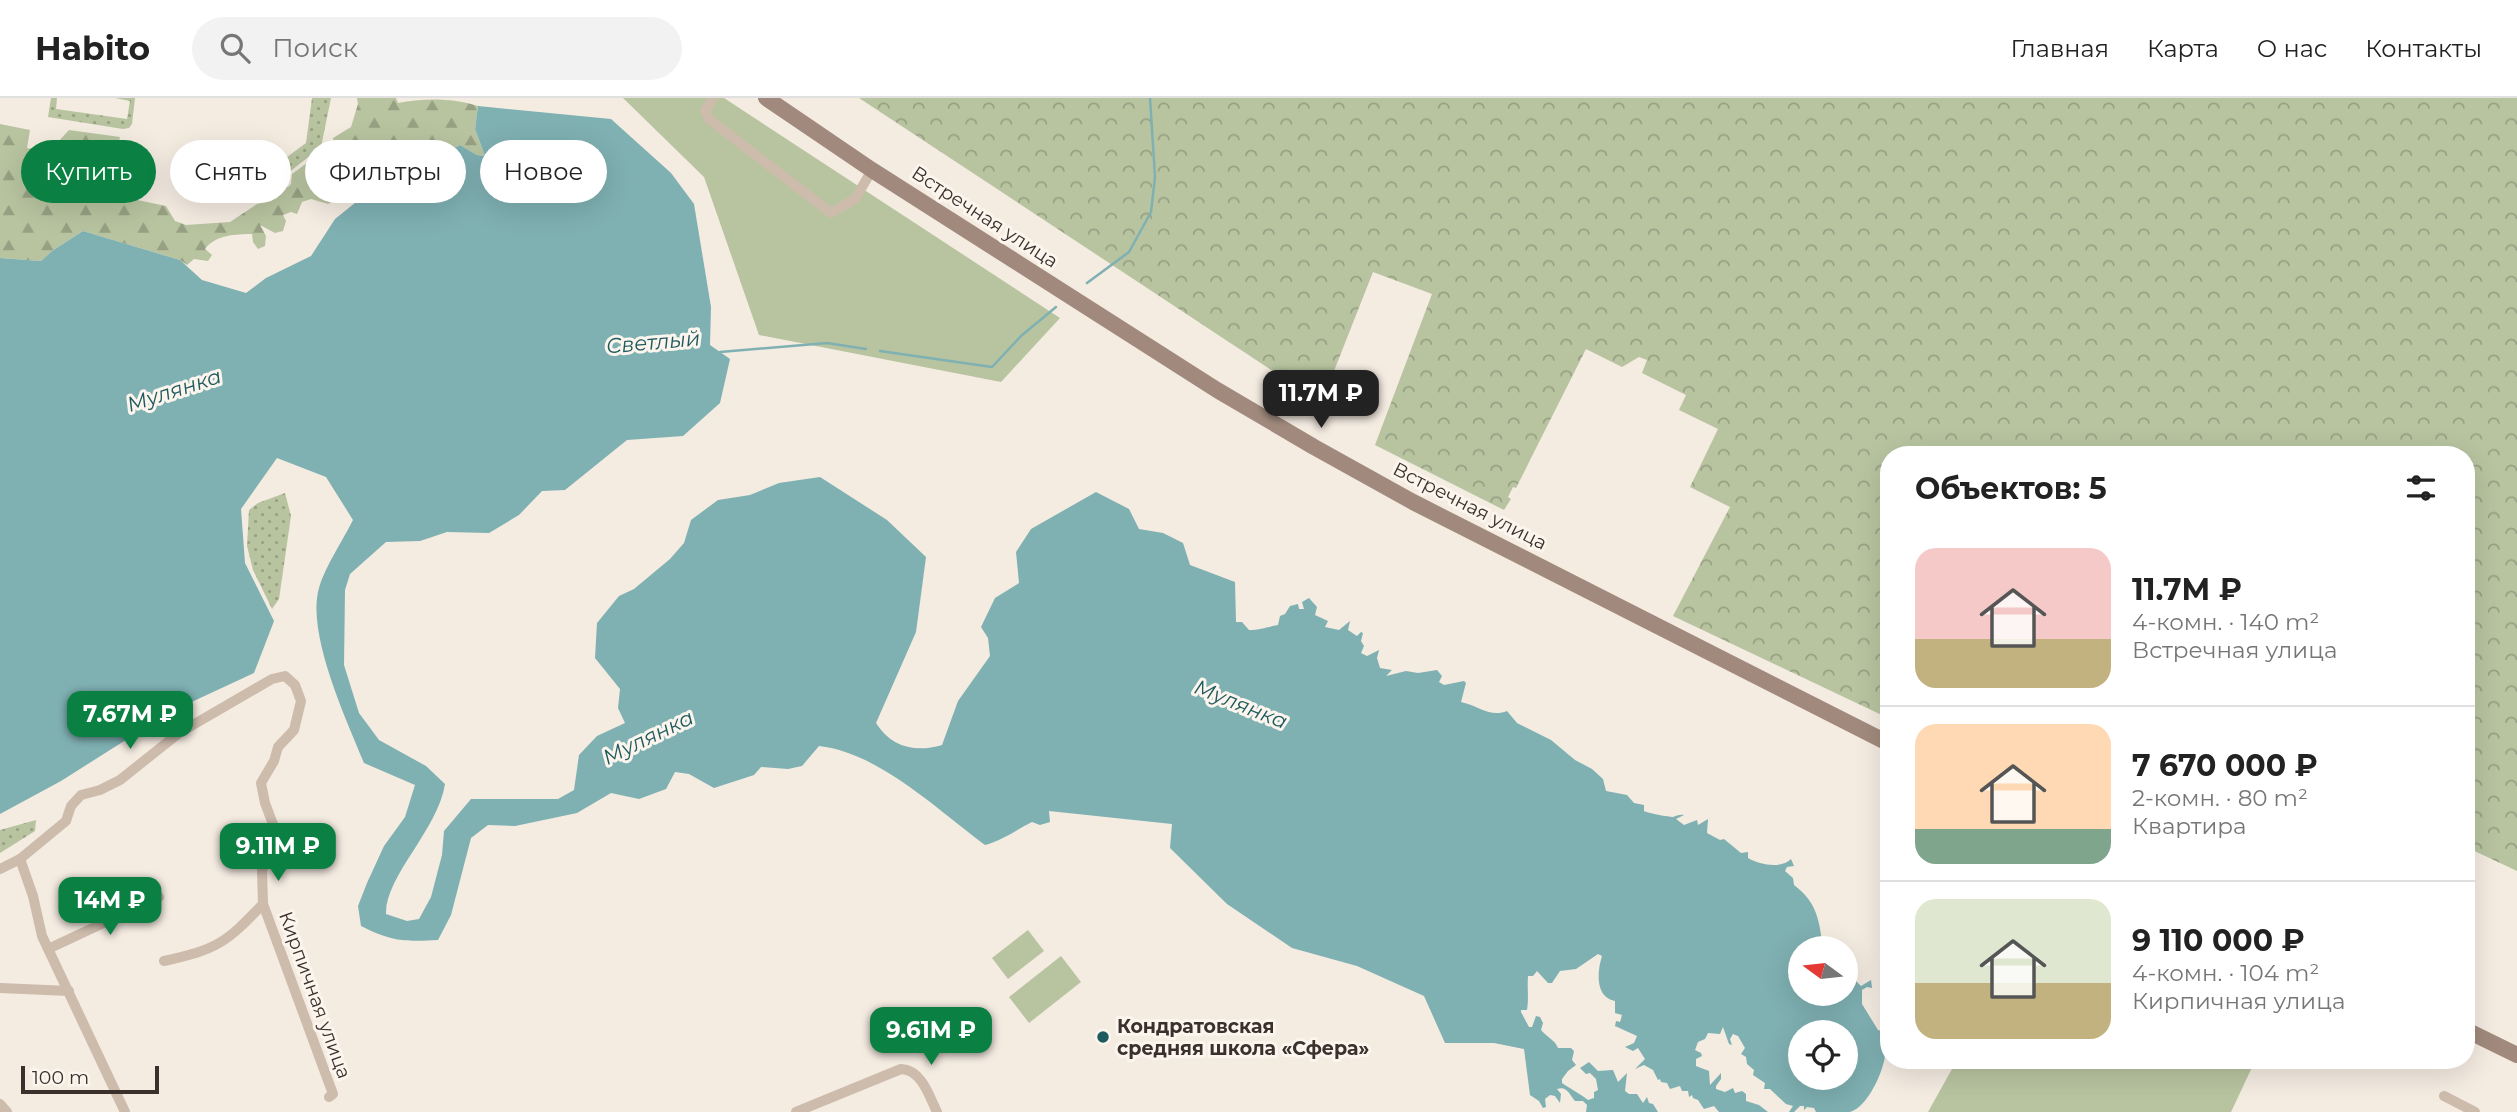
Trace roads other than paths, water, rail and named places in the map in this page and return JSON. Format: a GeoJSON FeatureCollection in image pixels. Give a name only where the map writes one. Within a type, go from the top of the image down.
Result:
{"type":"FeatureCollection","features":[{"type":"Feature","properties":{"kind":"main road","name":"Встречная улица"},"geometry":{"type":"LineString","coordinates":[[766,98],[872,170],[1217,390],[1372,481],[1880,739]]}},
{"type":"Feature","properties":{"kind":"main road"},"geometry":{"type":"LineString","coordinates":[[2475,1034],[2517,1055]]}},
{"type":"Feature","properties":{"kind":"street"},"geometry":{"type":"LineString","coordinates":[[713,98],[705,111],[709,119],[831,213],[855,199],[872,170]]}},
{"type":"Feature","properties":{"kind":"street","name":"Кирпичная улица"},"geometry":{"type":"LineString","coordinates":[[20,859],[66,821],[71,806],[81,795],[100,790],[120,779],[179,733],[272,679],[285,676],[295,685],[301,701],[294,730],[278,747],[274,761],[261,783],[274,827],[272,846],[262,870],[262,904],[332,1094],[329,1097]]}},
{"type":"Feature","properties":{"kind":"street"},"geometry":{"type":"LineString","coordinates":[[0,869],[20,859],[33,896],[42,936],[125,1112]]}},
{"type":"Feature","properties":{"kind":"street"},"geometry":{"type":"LineString","coordinates":[[48,949],[159,897]]}},
{"type":"Feature","properties":{"kind":"street","name":"Кирпичная улица"},"geometry":{"type":"LineString","coordinates":[[164,961],[203,952],[219,945],[235,933],[262,904]]}},
{"type":"Feature","properties":{"kind":"street"},"geometry":{"type":"LineString","coordinates":[[0,988],[69,990]]}},
{"type":"Feature","properties":{"kind":"street"},"geometry":{"type":"LineString","coordinates":[[796,1112],[895,1070],[908,1069],[914,1072],[925,1088],[937,1112]]}},
{"type":"Feature","properties":{"kind":"street"},"geometry":{"type":"LineString","coordinates":[[2444,1096],[2475,1112]]}},
{"type":"Feature","properties":{"kind":"street"},"geometry":{"type":"LineString","coordinates":[[0,1104],[7,1112]]}},
{"type":"Feature","properties":{"kind":"water","name":"Мулянка"},"geometry":{"type":"Polygon","coordinates":[[[478,106],[611,119],[671,173],[694,204],[711,307],[710,345],[730,359],[720,403],[683,436],[627,440],[565,490],[542,491],[519,515],[489,533],[447,532],[420,541],[386,542],[350,574],[345,590],[344,665],[359,713],[379,740],[426,766],[445,784],[433,818],[394,884],[386,914],[407,921],[419,919],[431,897],[442,855],[444,831],[471,799],[558,799],[574,790],[579,755],[597,736],[625,723],[618,708],[620,689],[595,658],[597,623],[619,596],[634,589],[670,559],[684,543],[691,520],[718,500],[750,495],[779,483],[820,477],[887,520],[926,557],[916,632],[876,723],[896,743],[922,748],[942,745],[958,701],[990,656],[988,638],[981,627],[995,598],[1019,583],[1016,552],[1031,529],[1096,492],[1129,509],[1139,529],[1163,533],[1183,543],[1190,565],[1235,582],[1236,622],[1242,622],[1249,630],[1278,625],[1280,616],[1285,614],[1290,606],[1298,604],[1299,609],[1304,609],[1302,602],[1309,598],[1317,607],[1315,615],[1328,621],[1325,627],[1339,630],[1350,621],[1348,630],[1357,636],[1363,633],[1361,641],[1364,646],[1361,653],[1367,656],[1379,650],[1377,658],[1380,668],[1392,670],[1386,676],[1406,671],[1418,673],[1437,670],[1442,676],[1439,682],[1444,685],[1464,681],[1466,683],[1461,702],[1489,712],[1507,711],[1517,723],[1551,740],[1575,760],[1592,769],[1603,779],[1606,791],[1627,795],[1634,803],[1644,805],[1646,812],[1671,817],[1684,815],[1676,819],[1684,825],[1697,820],[1698,825],[1708,819],[1707,833],[1720,840],[1724,839],[1741,853],[1748,852],[1748,858],[1758,863],[1776,865],[1791,859],[1794,866],[1787,867],[1785,871],[1813,906],[1821,936],[1788,936],[1788,1006],[1858,1006],[1858,983],[1861,986],[1871,980],[1872,988],[1862,990],[1862,1004],[1880,1030],[1882,1069],[1870,1094],[1857,1109],[1850,1112],[1816,1112],[1814,1108],[1807,1107],[1804,1110],[1804,1106],[1800,1106],[1794,1112],[1789,1112],[1793,1106],[1786,1104],[1770,1089],[1764,1089],[1765,1083],[1753,1075],[1754,1070],[1741,1054],[1745,1048],[1738,1036],[1733,1034],[1730,1039],[1732,1045],[1729,1044],[1723,1027],[1720,1034],[1708,1033],[1705,1039],[1698,1042],[1695,1050],[1702,1056],[1696,1059],[1696,1066],[1709,1071],[1710,1085],[1721,1073],[1716,1089],[1725,1092],[1733,1088],[1735,1093],[1742,1091],[1746,1094],[1746,1101],[1759,1105],[1768,1112],[1719,1112],[1714,1106],[1704,1109],[1692,1095],[1689,1097],[1688,1091],[1682,1091],[1680,1086],[1670,1089],[1667,1083],[1658,1080],[1653,1070],[1644,1065],[1635,1069],[1645,1059],[1638,1048],[1633,1051],[1625,1047],[1634,1043],[1637,1036],[1615,1026],[1622,1015],[1615,1013],[1615,1001],[1608,999],[1601,989],[1599,969],[1602,956],[1598,954],[1576,969],[1560,971],[1552,983],[1548,983],[1537,971],[1533,976],[1528,976],[1527,1010],[1521,1012],[1529,1027],[1532,1027],[1536,1016],[1540,1017],[1543,1023],[1541,1030],[1558,1048],[1571,1048],[1574,1051],[1572,1060],[1576,1065],[1568,1071],[1562,1083],[1588,1100],[1594,1098],[1594,1092],[1598,1090],[1596,1079],[1580,1068],[1589,1062],[1598,1071],[1613,1070],[1618,1082],[1627,1073],[1625,1091],[1637,1094],[1643,1103],[1647,1097],[1658,1112],[1586,1112],[1587,1105],[1583,1101],[1575,1101],[1568,1091],[1560,1088],[1557,1089],[1561,1094],[1560,1103],[1555,1096],[1550,1095],[1545,1099],[1546,1107],[1543,1108],[1539,1101],[1530,1095],[1524,1049],[1494,1043],[1445,1043],[1424,996],[1357,966],[1292,948],[1227,904],[1170,848],[1172,824],[1049,811],[1050,822],[1040,825],[1032,822],[985,845],[928,800],[885,771],[863,759],[819,746],[802,766],[788,769],[761,767],[754,775],[714,788],[689,774],[675,772],[666,789],[639,799],[611,793],[577,813],[515,826],[488,825],[471,838],[451,915],[438,940],[407,940],[381,935],[361,926],[358,906],[384,846],[405,817],[415,785],[364,763],[338,700],[323,652],[316,607],[319,588],[353,520],[326,477],[277,458],[241,509],[245,563],[274,621],[254,673],[170,712],[61,781],[0,814],[0,258],[41,261],[83,231],[180,260],[202,280],[246,293],[266,278],[311,256],[335,219],[355,203],[466,203],[466,149],[480,155],[480,203],[607,203],[607,140],[480,140],[480,142],[475,129],[478,106]]]}},
{"type":"Feature","properties":{"kind":"waterway","name":"Светлый"},"geometry":{"type":"LineString","coordinates":[[1087,283],[1129,252],[1151,212],[1155,177],[1150,98]]}},
{"type":"Feature","properties":{"kind":"waterway","name":"Светлый"},"geometry":{"type":"LineString","coordinates":[[880,351],[992,367],[1021,336],[1056,307]]}},
{"type":"Feature","properties":{"kind":"waterway","name":"Светлый"},"geometry":{"type":"LineString","coordinates":[[720,352],[827,343],[866,349]]}},
{"type":"Feature","properties":{"kind":"place","name":"Кондратовская средняя школа «Сфера»"},"geometry":{"type":"Point","coordinates":[1103,1037]}}]}
